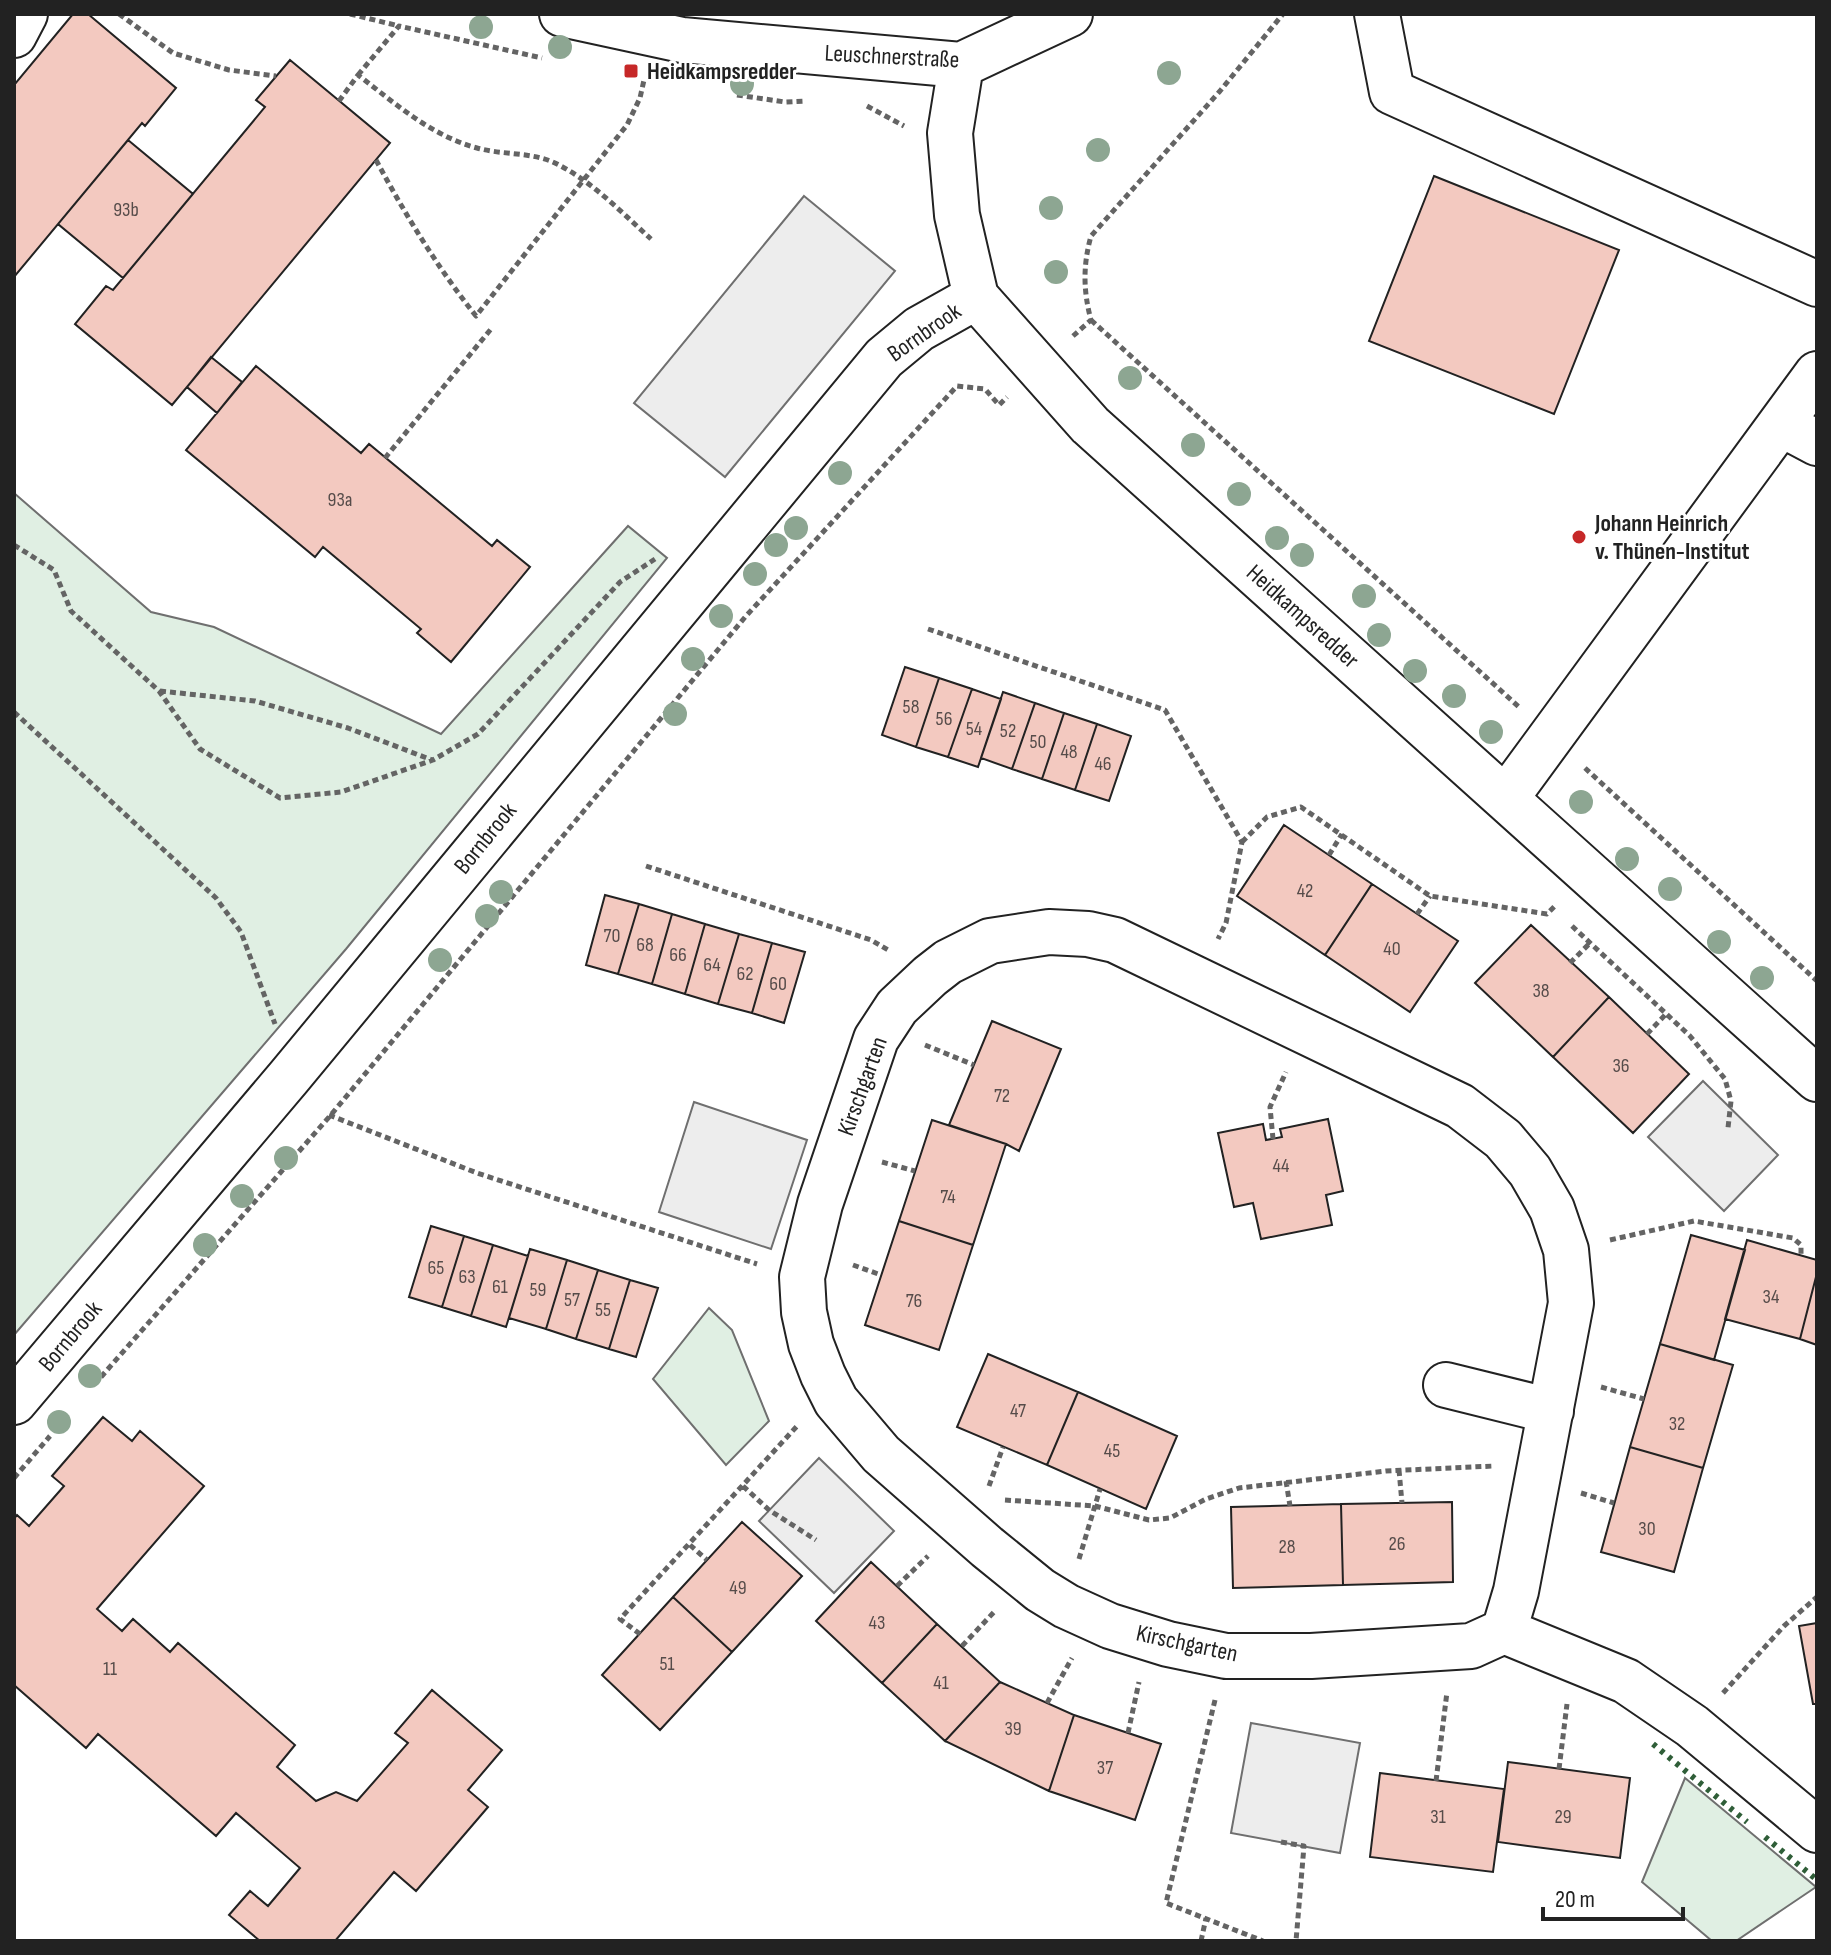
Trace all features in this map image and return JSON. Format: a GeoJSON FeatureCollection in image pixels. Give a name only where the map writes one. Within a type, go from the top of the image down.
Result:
{"type":"FeatureCollection","features":[{"type":"Feature","properties":{"kind":"street"},"geometry":{"type":"LineString","coordinates":[[14,35],[25,14]]}},
{"type":"Feature","properties":{"kind":"street","name":"Leuschnerstraße"},"geometry":{"type":"LineString","coordinates":[[562,14],[682,40],[961,65],[1070,14]]}},
{"type":"Feature","properties":{"kind":"street"},"geometry":{"type":"LineString","coordinates":[[1377,14],[1392,92],[1817,284]]}},
{"type":"Feature","properties":{"kind":"street","name":"Heidkampsredder"},"geometry":{"type":"LineString","coordinates":[[961,65],[950,133],[957,215],[976,297],[1090,425],[1817,1079]]}},
{"type":"Feature","properties":{"kind":"street","name":"Bornbrook"},"geometry":{"type":"LineString","coordinates":[[14,1402],[289,1077],[884,358],[919,329],[976,297]]}},
{"type":"Feature","properties":{"kind":"street"},"geometry":{"type":"LineString","coordinates":[[1506,798],[1799,434],[1817,374]]}},
{"type":"Feature","properties":{"kind":"street","name":"Kirschgarten"},"geometry":{"type":"LineString","coordinates":[[1049,932],[1088,934],[1115,940],[1199,979],[1460,1106],[1503,1139],[1530,1171],[1552,1209],[1566,1250],[1571,1303],[1551,1411],[1516,1591],[1504,1631],[1471,1646],[1311,1656],[1226,1656],[1168,1644],[1110,1626],[1040,1590],[972,1511],[881,1454],[836,1401],[823,1375],[811,1344],[804,1312],[802,1277],[820,1204],[876,1039],[897,1007],[948,962],[990,941],[1049,932]]}},
{"type":"Feature","properties":{"kind":"street"},"geometry":{"type":"LineString","coordinates":[[1446,1385],[1551,1411]]}},
{"type":"Feature","properties":{"kind":"street"},"geometry":{"type":"LineString","coordinates":[[1504,1631],[1626,1681],[1692,1726],[1817,1830]]}},
{"type":"Feature","properties":{"kind":"path"},"geometry":{"type":"LineString","coordinates":[[119,14],[173,53],[229,70],[276,76]]}},
{"type":"Feature","properties":{"kind":"path"},"geometry":{"type":"LineString","coordinates":[[350,14],[552,60]]}},
{"type":"Feature","properties":{"kind":"path"},"geometry":{"type":"LineString","coordinates":[[1283,14],[1220,91],[1091,236],[1085,257],[1084,293],[1091,320],[1817,981]]}},
{"type":"Feature","properties":{"kind":"path"},"geometry":{"type":"LineString","coordinates":[[339,101],[399,26]]}},
{"type":"Feature","properties":{"kind":"path"},"geometry":{"type":"LineString","coordinates":[[358,75],[424,126],[449,139],[479,149],[552,161],[584,180],[651,239]]}},
{"type":"Feature","properties":{"kind":"path"},"geometry":{"type":"LineString","coordinates":[[376,160],[452,286],[476,316],[627,125],[640,98],[644,80],[658,83]]}},
{"type":"Feature","properties":{"kind":"path"},"geometry":{"type":"LineString","coordinates":[[728,94],[785,102],[812,101]]}},
{"type":"Feature","properties":{"kind":"path"},"geometry":{"type":"LineString","coordinates":[[854,103],[869,106],[903,125],[910,135]]}},
{"type":"Feature","properties":{"kind":"path"},"geometry":{"type":"LineString","coordinates":[[100,1378],[330,1116],[746,616],[957,386],[985,389],[999,405],[1091,320]]}},
{"type":"Feature","properties":{"kind":"path"},"geometry":{"type":"LineString","coordinates":[[385,458],[491,329]]}},
{"type":"Feature","properties":{"kind":"path"},"geometry":{"type":"LineString","coordinates":[[14,545],[54,570],[71,611],[159,691],[200,749],[280,798],[341,792],[433,760],[478,734],[620,582],[673,547],[746,616]]}},
{"type":"Feature","properties":{"kind":"path"},"geometry":{"type":"LineString","coordinates":[[928,629],[1165,710],[1242,842]]}},
{"type":"Feature","properties":{"kind":"path"},"geometry":{"type":"LineString","coordinates":[[159,691],[255,701],[348,728],[433,760]]}},
{"type":"Feature","properties":{"kind":"path"},"geometry":{"type":"LineString","coordinates":[[14,712],[216,898],[241,932],[271,1011],[289,1077],[330,1116],[477,1173],[802,1277]]}},
{"type":"Feature","properties":{"kind":"path"},"geometry":{"type":"LineString","coordinates":[[1199,979],[1226,923],[1242,842],[1267,817],[1301,807],[1430,896],[1547,914],[1589,875]]}},
{"type":"Feature","properties":{"kind":"path"},"geometry":{"type":"LineString","coordinates":[[1329,855],[1342,834]]}},
{"type":"Feature","properties":{"kind":"path"},"geometry":{"type":"LineString","coordinates":[[646,866],[871,940],[930,976]]}},
{"type":"Feature","properties":{"kind":"path"},"geometry":{"type":"LineString","coordinates":[[1417,914],[1430,896]]}},
{"type":"Feature","properties":{"kind":"path"},"geometry":{"type":"LineString","coordinates":[[1554,908],[1690,1036],[1725,1079],[1731,1101],[1728,1128]]}},
{"type":"Feature","properties":{"kind":"path"},"geometry":{"type":"LineString","coordinates":[[1570,963],[1590,943]]}},
{"type":"Feature","properties":{"kind":"path"},"geometry":{"type":"LineString","coordinates":[[1647,1034],[1666,1014]]}},
{"type":"Feature","properties":{"kind":"path"},"geometry":{"type":"LineString","coordinates":[[1273,1139],[1270,1107],[1305,1030]]}},
{"type":"Feature","properties":{"kind":"path"},"geometry":{"type":"LineString","coordinates":[[1566,1250],[1694,1221],[1793,1238],[1801,1245],[1801,1256]]}},
{"type":"Feature","properties":{"kind":"path"},"geometry":{"type":"LineString","coordinates":[[640,1634],[620,1619],[803,1420],[836,1401]]}},
{"type":"Feature","properties":{"kind":"path"},"geometry":{"type":"LineString","coordinates":[[14,1478],[52,1434]]}},
{"type":"Feature","properties":{"kind":"path"},"geometry":{"type":"LineString","coordinates":[[897,1586],[972,1511],[1003,1447]]}},
{"type":"Feature","properties":{"kind":"path"},"geometry":{"type":"LineString","coordinates":[[972,1511],[1095,1506],[1149,1520],[1170,1518],[1206,1499],[1239,1488],[1286,1481],[1399,1470],[1539,1466]]}},
{"type":"Feature","properties":{"kind":"path"},"geometry":{"type":"LineString","coordinates":[[1399,1470],[1402,1503]]}},
{"type":"Feature","properties":{"kind":"path"},"geometry":{"type":"LineString","coordinates":[[1286,1481],[1290,1506]]}},
{"type":"Feature","properties":{"kind":"path"},"geometry":{"type":"LineString","coordinates":[[743,1486],[769,1510],[816,1540]]}},
{"type":"Feature","properties":{"kind":"path"},"geometry":{"type":"LineString","coordinates":[[1066,1606],[1100,1489]]}},
{"type":"Feature","properties":{"kind":"path"},"geometry":{"type":"LineString","coordinates":[[690,1545],[707,1560]]}},
{"type":"Feature","properties":{"kind":"path"},"geometry":{"type":"LineString","coordinates":[[1692,1726],[1784,1626],[1817,1597]]}},
{"type":"Feature","properties":{"kind":"path"},"geometry":{"type":"LineString","coordinates":[[1436,1781],[1453,1647]]}},
{"type":"Feature","properties":{"kind":"path"},"geometry":{"type":"LineString","coordinates":[[1226,1656],[1166,1903],[1263,1941]]}},
{"type":"Feature","properties":{"kind":"path"},"geometry":{"type":"LineString","coordinates":[[1559,1769],[1572,1660]]}},
{"type":"Feature","properties":{"kind":"path"},"geometry":{"type":"LineString","coordinates":[[1281,1842],[1304,1846],[1296,1941]]}},
{"type":"Feature","properties":{"kind":"path"},"geometry":{"type":"LineString","coordinates":[[1201,1941],[1206,1918]]}},
{"type":"Feature","properties":{"kind":"green space"},"geometry":{"type":"Polygon","coordinates":[[[14,493],[151,612],[214,627],[441,734],[628,526],[667,558],[346,949],[14,1335],[14,493]]]}},
{"type":"Feature","properties":{"kind":"green space"},"geometry":{"type":"Polygon","coordinates":[[[709,1308],[732,1330],[769,1421],[726,1465],[653,1379],[709,1308]]]}},
{"type":"Feature","properties":{"kind":"green space"},"geometry":{"type":"Polygon","coordinates":[[[1685,1778],[1816,1887],[1736,1941],[1712,1941],[1642,1882],[1685,1778]]]}},
{"type":"Feature","properties":{"kind":"shaded area"},"geometry":{"type":"Polygon","coordinates":[[[804,196],[895,271],[725,477],[634,403],[804,196]]]}},
{"type":"Feature","properties":{"kind":"shaded area"},"geometry":{"type":"Polygon","coordinates":[[[1703,1081],[1778,1155],[1724,1211],[1648,1137],[1703,1081]]]}},
{"type":"Feature","properties":{"kind":"shaded area"},"geometry":{"type":"Polygon","coordinates":[[[694,1102],[807,1140],[771,1249],[659,1212],[694,1102]]]}},
{"type":"Feature","properties":{"kind":"shaded area"},"geometry":{"type":"Polygon","coordinates":[[[819,1458],[894,1531],[834,1593],[759,1521],[819,1458]]]}},
{"type":"Feature","properties":{"kind":"shaded area"},"geometry":{"type":"Polygon","coordinates":[[[1251,1723],[1360,1743],[1340,1853],[1231,1833],[1251,1723]]]}},
{"type":"Feature","properties":{"kind":"building"},"geometry":{"type":"Polygon","coordinates":[[[73,14],[88,14],[176,88],[145,126],[142,123],[14,277],[14,85],[73,14]]]}},
{"type":"Feature","properties":{"kind":"building"},"geometry":{"type":"Polygon","coordinates":[[[290,60],[390,143],[172,405],[75,324],[106,286],[113,290],[265,107],[256,100],[290,60]]]}},
{"type":"Feature","properties":{"kind":"building"},"geometry":{"type":"Polygon","coordinates":[[[128,140],[193,194],[123,278],[58,224],[128,140]]]}},
{"type":"Feature","properties":{"kind":"building"},"geometry":{"type":"Polygon","coordinates":[[[1434,176],[1619,250],[1554,414],[1369,341],[1434,176]]]}},
{"type":"Feature","properties":{"kind":"building"},"geometry":{"type":"Polygon","coordinates":[[[211,357],[242,382],[217,413],[187,387],[211,357]]]}},
{"type":"Feature","properties":{"kind":"building"},"geometry":{"type":"Polygon","coordinates":[[[256,366],[361,453],[369,444],[492,546],[497,540],[530,567],[451,662],[417,633],[421,629],[323,547],[315,557],[186,450],[256,366]]]}},
{"type":"Feature","properties":{"kind":"building"},"geometry":{"type":"Polygon","coordinates":[[[905,667],[939,678],[916,747],[882,735],[905,667]]]}},
{"type":"Feature","properties":{"kind":"building"},"geometry":{"type":"Polygon","coordinates":[[[939,678],[972,689],[948,757],[916,747],[939,678]]]}},
{"type":"Feature","properties":{"kind":"building"},"geometry":{"type":"Polygon","coordinates":[[[972,689],[1001,699],[978,767],[948,757],[972,689]]]}},
{"type":"Feature","properties":{"kind":"building"},"geometry":{"type":"Polygon","coordinates":[[[1003,692],[1035,703],[1012,769],[981,758],[1003,692]]]}},
{"type":"Feature","properties":{"kind":"building"},"geometry":{"type":"Polygon","coordinates":[[[1035,703],[1064,713],[1042,779],[1012,769],[1035,703]]]}},
{"type":"Feature","properties":{"kind":"building"},"geometry":{"type":"Polygon","coordinates":[[[1064,713],[1097,724],[1075,790],[1042,779],[1064,713]]]}},
{"type":"Feature","properties":{"kind":"building"},"geometry":{"type":"Polygon","coordinates":[[[1097,724],[1131,736],[1109,801],[1075,790],[1097,724]]]}},
{"type":"Feature","properties":{"kind":"building"},"geometry":{"type":"Polygon","coordinates":[[[1284,825],[1372,884],[1325,955],[1237,896],[1284,825]]]}},
{"type":"Feature","properties":{"kind":"building"},"geometry":{"type":"Polygon","coordinates":[[[1372,884],[1458,941],[1410,1012],[1325,955],[1372,884]]]}},
{"type":"Feature","properties":{"kind":"building"},"geometry":{"type":"Polygon","coordinates":[[[605,895],[639,904],[618,974],[586,965],[605,895]]]}},
{"type":"Feature","properties":{"kind":"building"},"geometry":{"type":"Polygon","coordinates":[[[639,904],[672,914],[652,984],[618,974],[639,904]]]}},
{"type":"Feature","properties":{"kind":"building"},"geometry":{"type":"Polygon","coordinates":[[[672,914],[705,924],[685,994],[652,984],[672,914]]]}},
{"type":"Feature","properties":{"kind":"building"},"geometry":{"type":"Polygon","coordinates":[[[705,924],[739,934],[718,1004],[685,994],[705,924]]]}},
{"type":"Feature","properties":{"kind":"building"},"geometry":{"type":"Polygon","coordinates":[[[1531,925],[1609,997],[1553,1057],[1475,983],[1531,925]]]}},
{"type":"Feature","properties":{"kind":"building"},"geometry":{"type":"Polygon","coordinates":[[[739,934],[772,943],[752,1013],[718,1004],[739,934]]]}},
{"type":"Feature","properties":{"kind":"building"},"geometry":{"type":"Polygon","coordinates":[[[772,943],[805,952],[784,1023],[752,1013],[772,943]]]}},
{"type":"Feature","properties":{"kind":"building"},"geometry":{"type":"Polygon","coordinates":[[[1609,997],[1689,1074],[1633,1133],[1553,1057],[1609,997]]]}},
{"type":"Feature","properties":{"kind":"building"},"geometry":{"type":"Polygon","coordinates":[[[992,1021],[1061,1049],[1019,1151],[949,1125],[992,1021]]]}},
{"type":"Feature","properties":{"kind":"building"},"geometry":{"type":"Polygon","coordinates":[[[1328,1119],[1343,1191],[1326,1195],[1332,1225],[1261,1239],[1253,1203],[1234,1207],[1218,1133],[1263,1124],[1266,1140],[1282,1137],[1280,1129],[1328,1119]]]}},
{"type":"Feature","properties":{"kind":"building"},"geometry":{"type":"Polygon","coordinates":[[[932,1120],[1006,1144],[973,1245],[899,1221],[932,1120]]]}},
{"type":"Feature","properties":{"kind":"building"},"geometry":{"type":"Polygon","coordinates":[[[899,1221],[973,1245],[939,1350],[865,1325],[899,1221]]]}},
{"type":"Feature","properties":{"kind":"building"},"geometry":{"type":"Polygon","coordinates":[[[431,1226],[464,1236],[442,1307],[409,1297],[431,1226]]]}},
{"type":"Feature","properties":{"kind":"building"},"geometry":{"type":"Polygon","coordinates":[[[1691,1235],[1745,1250],[1714,1360],[1660,1344],[1691,1235]]]}},
{"type":"Feature","properties":{"kind":"building"},"geometry":{"type":"Polygon","coordinates":[[[464,1236],[493,1245],[471,1316],[442,1307],[464,1236]]]}},
{"type":"Feature","properties":{"kind":"building"},"geometry":{"type":"Polygon","coordinates":[[[1747,1240],[1817,1260],[1817,1273],[1800,1339],[1725,1319],[1747,1240]]]}},
{"type":"Feature","properties":{"kind":"building"},"geometry":{"type":"Polygon","coordinates":[[[493,1245],[528,1256],[506,1327],[471,1316],[493,1245]]]}},
{"type":"Feature","properties":{"kind":"building"},"geometry":{"type":"Polygon","coordinates":[[[530,1249],[567,1260],[546,1329],[509,1318],[530,1249]]]}},
{"type":"Feature","properties":{"kind":"building"},"geometry":{"type":"Polygon","coordinates":[[[567,1260],[598,1270],[576,1339],[546,1329],[567,1260]]]}},
{"type":"Feature","properties":{"kind":"building"},"geometry":{"type":"Polygon","coordinates":[[[598,1270],[630,1280],[609,1349],[576,1339],[598,1270]]]}},
{"type":"Feature","properties":{"kind":"building"},"geometry":{"type":"Polygon","coordinates":[[[1817,1273],[1817,1345],[1800,1339],[1817,1273]]]}},
{"type":"Feature","properties":{"kind":"building"},"geometry":{"type":"Polygon","coordinates":[[[630,1280],[658,1288],[636,1357],[609,1349],[630,1280]]]}},
{"type":"Feature","properties":{"kind":"building"},"geometry":{"type":"Polygon","coordinates":[[[1660,1344],[1733,1365],[1703,1468],[1630,1447],[1660,1344]]]}},
{"type":"Feature","properties":{"kind":"building"},"geometry":{"type":"Polygon","coordinates":[[[988,1354],[1078,1392],[1047,1465],[957,1427],[988,1354]]]}},
{"type":"Feature","properties":{"kind":"building"},"geometry":{"type":"Polygon","coordinates":[[[1078,1392],[1177,1436],[1146,1509],[1047,1465],[1078,1392]]]}},
{"type":"Feature","properties":{"kind":"building"},"geometry":{"type":"Polygon","coordinates":[[[103,1417],[132,1441],[140,1431],[204,1486],[97,1609],[122,1631],[133,1619],[170,1652],[178,1643],[295,1745],[277,1767],[316,1801],[336,1792],[357,1801],[408,1743],[395,1733],[432,1690],[502,1750],[468,1790],[488,1807],[416,1891],[394,1872],[335,1941],[260,1941],[229,1915],[250,1891],[268,1906],[300,1868],[236,1813],[216,1836],[98,1734],[86,1748],[14,1685],[14,1519],[17,1515],[29,1526],[64,1486],[52,1476],[103,1417]]]}},
{"type":"Feature","properties":{"kind":"building"},"geometry":{"type":"Polygon","coordinates":[[[1630,1447],[1703,1468],[1674,1572],[1601,1552],[1630,1447]]]}},
{"type":"Feature","properties":{"kind":"building"},"geometry":{"type":"Polygon","coordinates":[[[1452,1502],[1453,1582],[1343,1585],[1341,1504],[1452,1502]]]}},
{"type":"Feature","properties":{"kind":"building"},"geometry":{"type":"Polygon","coordinates":[[[1341,1504],[1343,1585],[1233,1588],[1231,1507],[1341,1504]]]}},
{"type":"Feature","properties":{"kind":"building"},"geometry":{"type":"Polygon","coordinates":[[[742,1522],[802,1576],[732,1652],[673,1597],[742,1522]]]}},
{"type":"Feature","properties":{"kind":"building"},"geometry":{"type":"Polygon","coordinates":[[[871,1562],[937,1624],[882,1683],[816,1621],[871,1562]]]}},
{"type":"Feature","properties":{"kind":"building"},"geometry":{"type":"Polygon","coordinates":[[[673,1597],[732,1652],[660,1730],[602,1675],[673,1597]]]}},
{"type":"Feature","properties":{"kind":"building"},"geometry":{"type":"Polygon","coordinates":[[[1817,1623],[1817,1704],[1813,1704],[1799,1626],[1817,1623]]]}},
{"type":"Feature","properties":{"kind":"building"},"geometry":{"type":"Polygon","coordinates":[[[937,1624],[1000,1682],[945,1741],[882,1683],[937,1624]]]}},
{"type":"Feature","properties":{"kind":"building"},"geometry":{"type":"Polygon","coordinates":[[[1000,1682],[1074,1715],[1049,1791],[945,1741],[1000,1682]]]}},
{"type":"Feature","properties":{"kind":"building"},"geometry":{"type":"Polygon","coordinates":[[[1074,1715],[1161,1744],[1135,1820],[1049,1791],[1074,1715]]]}},
{"type":"Feature","properties":{"kind":"building"},"geometry":{"type":"Polygon","coordinates":[[[1508,1762],[1630,1778],[1620,1858],[1498,1842],[1508,1762]]]}},
{"type":"Feature","properties":{"kind":"building"},"geometry":{"type":"Polygon","coordinates":[[[1380,1773],[1504,1789],[1493,1872],[1370,1857],[1380,1773]]]}},
{"type":"Feature","properties":{"kind":"hedge"},"geometry":{"type":"LineString","coordinates":[[1653,1744],[1747,1822]]}},
{"type":"Feature","properties":{"kind":"hedge"},"geometry":{"type":"LineString","coordinates":[[1765,1837],[1817,1880]]}},
{"type":"Feature","properties":{"kind":"place","name":"Heidkampsredder"},"geometry":{"type":"Point","coordinates":[631,71]}},
{"type":"Feature","properties":{"kind":"place","name":"Johann Heinrich v. Thünen-Institut"},"geometry":{"type":"Point","coordinates":[1579,537]}}]}
